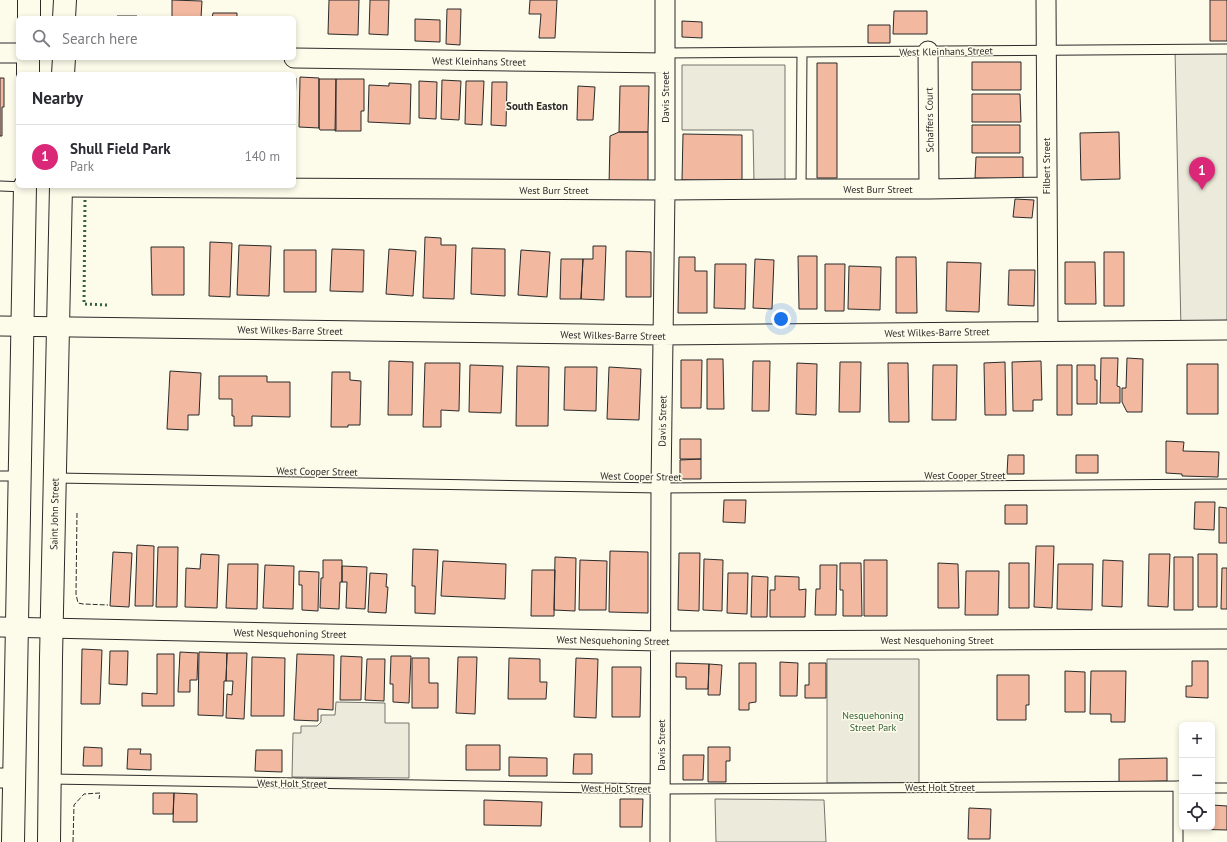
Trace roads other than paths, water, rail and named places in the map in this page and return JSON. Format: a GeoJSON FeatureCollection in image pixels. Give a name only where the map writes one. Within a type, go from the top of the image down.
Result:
{"type":"FeatureCollection","features":[{"type":"Feature","properties":{"kind":"main road"},"geometry":{"type":"LineString","coordinates":[[29,0],[29,16]]}},
{"type":"Feature","properties":{"kind":"main road"},"geometry":{"type":"LineString","coordinates":[[64,16],[65,0]]}},
{"type":"Feature","properties":{"kind":"main road"},"geometry":{"type":"LineString","coordinates":[[28,60],[28,72]]}},
{"type":"Feature","properties":{"kind":"main road"},"geometry":{"type":"LineString","coordinates":[[63,72],[64,60]]}},
{"type":"Feature","properties":{"kind":"main road"},"geometry":{"type":"LineString","coordinates":[[13,842],[7,778],[10,476],[23,327],[25,188]]}},
{"type":"Feature","properties":{"kind":"main road","name":"Saint John Street"},"geometry":{"type":"LineString","coordinates":[[49,842],[61,188]]}},
{"type":"Feature","properties":{"kind":"street","name":"Davis Street"},"geometry":{"type":"LineString","coordinates":[[660,842],[665,0]]}},
{"type":"Feature","properties":{"kind":"street","name":"Filbert Street"},"geometry":{"type":"LineString","coordinates":[[1046,0],[1048,331]]}},
{"type":"Feature","properties":{"kind":"street","name":"Schaffers Court"},"geometry":{"type":"LineString","coordinates":[[928,51],[929,189]]}},
{"type":"Feature","properties":{"kind":"street"},"geometry":{"type":"LineString","coordinates":[[0,53],[16,53]]}},
{"type":"Feature","properties":{"kind":"street","name":"West Kleinhans Street"},"geometry":{"type":"LineString","coordinates":[[296,58],[665,58]]}},
{"type":"Feature","properties":{"kind":"street","name":"West Burr Street"},"geometry":{"type":"LineString","coordinates":[[296,188],[665,190],[1046,187]]}},
{"type":"Feature","properties":{"kind":"street","name":"West Wilkes-Barre Street"},"geometry":{"type":"LineString","coordinates":[[0,326],[58,328],[662,335],[1227,330]]}},
{"type":"Feature","properties":{"kind":"street","name":"West Nesquehoning Street"},"geometry":{"type":"LineString","coordinates":[[9,627],[660,641],[1227,639]]}},
{"type":"Feature","properties":{"kind":"lane","name":"West Kleinhans Street"},"geometry":{"type":"LineString","coordinates":[[665,58],[802,53],[1227,49]]}},
{"type":"Feature","properties":{"kind":"lane"},"geometry":{"type":"LineString","coordinates":[[801,189],[802,53]]}},
{"type":"Feature","properties":{"kind":"lane"},"geometry":{"type":"LineString","coordinates":[[0,186],[16,186]]}},
{"type":"Feature","properties":{"kind":"lane","name":"West Cooper Street"},"geometry":{"type":"LineString","coordinates":[[55,478],[661,488],[1227,484]]}},
{"type":"Feature","properties":{"kind":"lane","name":"West Holt Street"},"geometry":{"type":"LineString","coordinates":[[50,779],[661,789],[1179,786]]}},
{"type":"Feature","properties":{"kind":"lane"},"geometry":{"type":"LineString","coordinates":[[1215,788],[1227,788]]}},
{"type":"Feature","properties":{"kind":"lane"},"geometry":{"type":"LineString","coordinates":[[1178,842],[1180,794]]}},
{"type":"Feature","properties":{"kind":"place","name":"Shull Field Park"},"geometry":{"type":"Point","coordinates":[1202,190]}},
{"type":"Feature","properties":{"kind":"district","name":"South Easton"},"geometry":{"type":"Point","coordinates":[537,106]}},
{"type":"Feature","properties":{"kind":"park label","name":"Nesquehoning Street Park"},"geometry":{"type":"Point","coordinates":[873,720]}}]}
